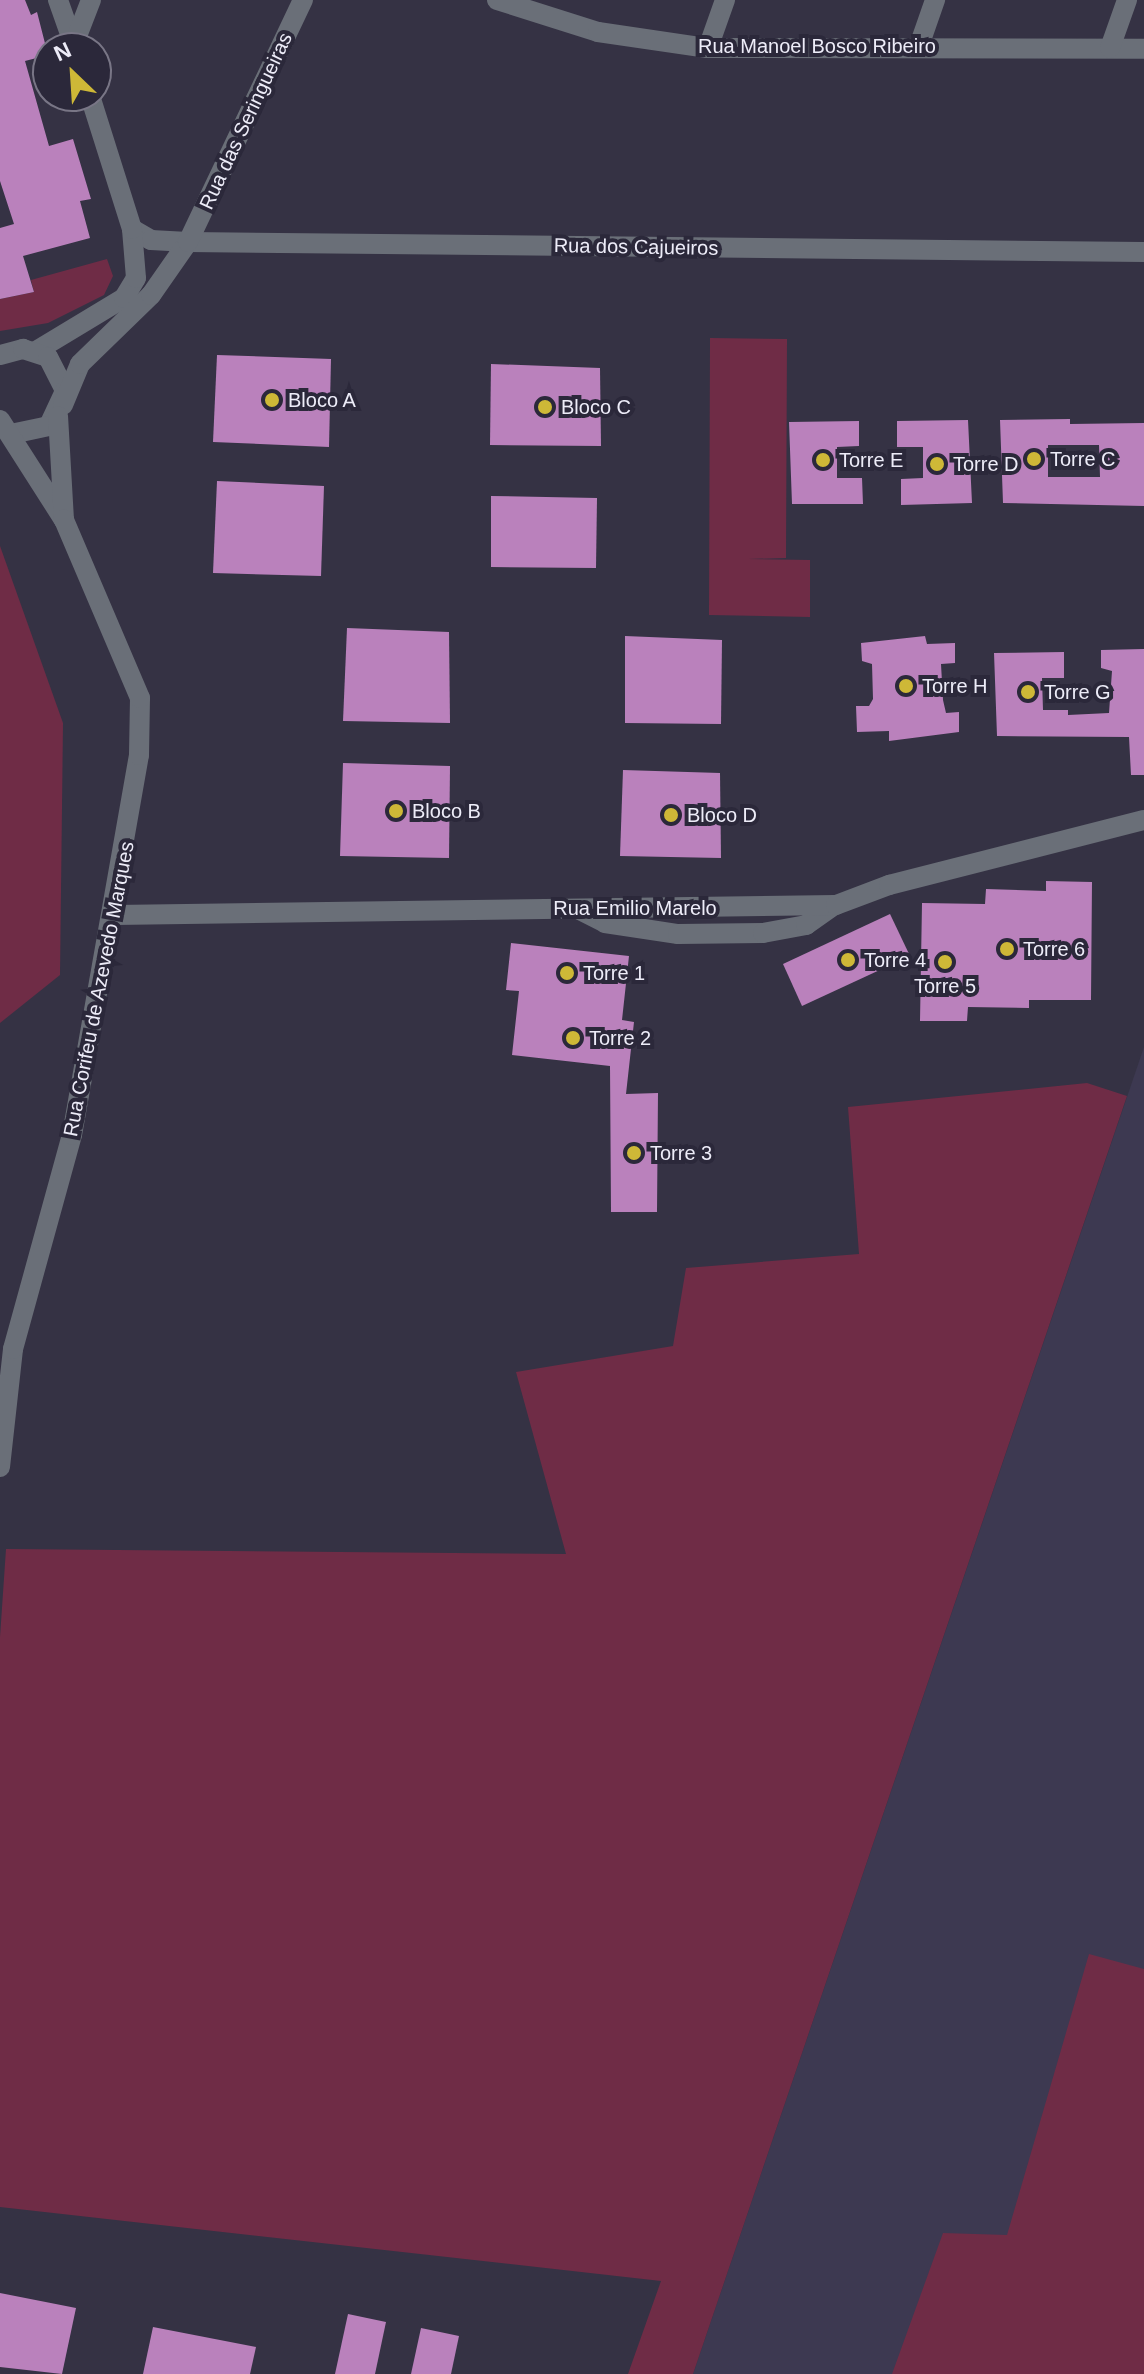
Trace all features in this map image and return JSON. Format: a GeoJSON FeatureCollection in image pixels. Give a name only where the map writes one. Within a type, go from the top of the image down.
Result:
{"type":"FeatureCollection","features":[{"type":"Feature","properties":{"kind":"street"},"geometry":{"type":"LineString","coordinates":[[58,0],[70,32]]}},
{"type":"Feature","properties":{"kind":"street"},"geometry":{"type":"LineString","coordinates":[[80,32],[91,0]]}},
{"type":"Feature","properties":{"kind":"street","name":"Rua das Seringueiras"},"geometry":{"type":"LineString","coordinates":[[61,411],[80,364],[151,295],[188,242],[303,0]]}},
{"type":"Feature","properties":{"kind":"street"},"geometry":{"type":"LineString","coordinates":[[708,48],[725,0]]}},
{"type":"Feature","properties":{"kind":"street"},"geometry":{"type":"LineString","coordinates":[[919,46],[935,0]]}},
{"type":"Feature","properties":{"kind":"street"},"geometry":{"type":"LineString","coordinates":[[1110,48],[1127,0]]}},
{"type":"Feature","properties":{"kind":"street","name":"Rua Manoel Bosco Ribeiro"},"geometry":{"type":"LineString","coordinates":[[510,3],[598,32],[708,48],[919,46],[1144,49]]}},
{"type":"Feature","properties":{"kind":"street"},"geometry":{"type":"LineString","coordinates":[[0,355],[36,351],[124,298],[136,278],[132,229],[95,112]]}},
{"type":"Feature","properties":{"kind":"street","name":"Rua dos Cajueiros"},"geometry":{"type":"LineString","coordinates":[[132,229],[151,240],[188,242],[1144,252]]}},
{"type":"Feature","properties":{"kind":"street"},"geometry":{"type":"LineString","coordinates":[[36,351],[63,378],[64,520]]}},
{"type":"Feature","properties":{"kind":"street"},"geometry":{"type":"LineString","coordinates":[[6,427],[38,432],[61,411]]}},
{"type":"Feature","properties":{"kind":"street"},"geometry":{"type":"LineString","coordinates":[[6,427],[64,520]]}},
{"type":"Feature","properties":{"kind":"street","name":"Rua Corifeu de Azevedo Marques"},"geometry":{"type":"LineString","coordinates":[[0,1467],[13,1349],[72,1135],[115,915],[139,755],[140,698],[64,520]]}},
{"type":"Feature","properties":{"kind":"street","name":"Rua Emilio Marelo"},"geometry":{"type":"LineString","coordinates":[[115,915],[574,907],[763,909],[836,905],[889,885],[1144,820]]}},
{"type":"Feature","properties":{"kind":"street"},"geometry":{"type":"LineString","coordinates":[[574,907],[605,923],[678,934],[763,933],[806,925],[836,905]]}},
{"type":"Feature","properties":{"kind":"street"},"geometry":{"type":"LineString","coordinates":[[678,934],[680,908]]}},
{"type":"Feature","properties":{"kind":"street"},"geometry":{"type":"LineString","coordinates":[[763,909],[763,933]]}},
{"type":"Feature","properties":{"kind":"shaded area"},"geometry":{"type":"Polygon","coordinates":[[[107,259],[113,276],[104,295],[48,323],[0,331],[0,299],[34,292],[31,280],[107,259]]]}},
{"type":"Feature","properties":{"kind":"shaded area"},"geometry":{"type":"Polygon","coordinates":[[[710,338],[787,339],[786,558],[748,559],[810,560],[810,617],[709,615],[710,338]]]}},
{"type":"Feature","properties":{"kind":"shaded area"},"geometry":{"type":"Polygon","coordinates":[[[0,546],[63,723],[60,975],[0,1023],[0,546]]]}},
{"type":"Feature","properties":{"kind":"shaded area"},"geometry":{"type":"Polygon","coordinates":[[[1144,1047],[1144,2374],[693,2374],[1144,1047]]]}},
{"type":"Feature","properties":{"kind":"shaded area"},"geometry":{"type":"Polygon","coordinates":[[[1087,1083],[1127,1096],[693,2374],[628,2374],[661,2281],[0,2207],[0,1637],[6,1549],[566,1554],[516,1372],[673,1346],[686,1268],[859,1254],[848,1107],[1087,1083]]]}},
{"type":"Feature","properties":{"kind":"shaded area"},"geometry":{"type":"Polygon","coordinates":[[[1089,1954],[1144,1969],[1144,2374],[892,2374],[943,2233],[1007,2235],[1089,1954]]]}},
{"type":"Feature","properties":{"kind":"building"},"geometry":{"type":"Polygon","coordinates":[[[0,0],[25,0],[31,15],[37,12],[42,32],[32,32],[32,59],[25,61],[32,86],[32,112],[39,112],[49,146],[73,139],[91,199],[80,201],[90,238],[23,256],[34,292],[0,299],[0,228],[14,224],[0,181],[0,0]]]}},
{"type":"Feature","properties":{"kind":"building","name":"Bloco A"},"geometry":{"type":"Polygon","coordinates":[[[217,355],[331,359],[329,447],[213,442],[217,355]]]}},
{"type":"Feature","properties":{"kind":"building","name":"Bloco C"},"geometry":{"type":"Polygon","coordinates":[[[491,364],[600,368],[601,446],[490,445],[491,364]]]}},
{"type":"Feature","properties":{"kind":"building"},"geometry":{"type":"Polygon","coordinates":[[[1070,419],[1070,424],[1144,423],[1144,506],[1003,503],[1000,420],[1070,419]],[[1048,445],[1048,477],[1100,477],[1099,445],[1048,445]]]}},
{"type":"Feature","properties":{"kind":"building","name":"Torre D"},"geometry":{"type":"Polygon","coordinates":[[[968,420],[972,503],[901,505],[901,479],[923,478],[923,447],[897,447],[897,421],[968,420]]]}},
{"type":"Feature","properties":{"kind":"building","name":"Torre E"},"geometry":{"type":"Polygon","coordinates":[[[859,421],[859,446],[837,447],[837,478],[862,478],[863,504],[792,504],[789,422],[859,421]]]}},
{"type":"Feature","properties":{"kind":"building"},"geometry":{"type":"Polygon","coordinates":[[[217,481],[324,486],[321,576],[213,573],[217,481]]]}},
{"type":"Feature","properties":{"kind":"building"},"geometry":{"type":"Polygon","coordinates":[[[491,496],[597,498],[596,568],[491,567],[491,496]]]}},
{"type":"Feature","properties":{"kind":"building"},"geometry":{"type":"Polygon","coordinates":[[[347,628],[449,632],[450,723],[343,721],[347,628]]]}},
{"type":"Feature","properties":{"kind":"building"},"geometry":{"type":"Polygon","coordinates":[[[625,636],[722,640],[721,724],[625,723],[625,636]]]}},
{"type":"Feature","properties":{"kind":"building","name":"Torre H"},"geometry":{"type":"Polygon","coordinates":[[[925,636],[927,644],[955,643],[955,663],[941,664],[946,713],[959,712],[959,732],[889,741],[889,731],[857,732],[856,706],[869,706],[873,699],[872,664],[862,661],[861,643],[925,636]]]}},
{"type":"Feature","properties":{"kind":"building"},"geometry":{"type":"Polygon","coordinates":[[[1144,649],[1144,775],[1131,775],[1129,737],[997,736],[994,653],[1064,652],[1064,678],[1042,678],[1043,710],[1068,710],[1068,715],[1109,713],[1112,671],[1101,668],[1101,650],[1144,649]]]}},
{"type":"Feature","properties":{"kind":"building","name":"Bloco B"},"geometry":{"type":"Polygon","coordinates":[[[343,763],[450,766],[449,858],[340,856],[343,763]]]}},
{"type":"Feature","properties":{"kind":"building","name":"Bloco D"},"geometry":{"type":"Polygon","coordinates":[[[623,770],[720,773],[721,858],[620,856],[623,770]]]}},
{"type":"Feature","properties":{"kind":"building"},"geometry":{"type":"Polygon","coordinates":[[[1046,881],[1092,882],[1091,1000],[1029,1000],[1029,1008],[968,1007],[967,1021],[920,1021],[922,903],[985,904],[986,889],[1046,891],[1046,881]]]}},
{"type":"Feature","properties":{"kind":"building","name":"Torre 4"},"geometry":{"type":"Polygon","coordinates":[[[890,914],[910,956],[802,1006],[783,964],[890,914]]]}},
{"type":"Feature","properties":{"kind":"building"},"geometry":{"type":"Polygon","coordinates":[[[511,943],[629,956],[622,1020],[634,1022],[626,1094],[658,1093],[657,1212],[611,1212],[610,1066],[512,1055],[519,991],[506,990],[511,943]]]}},
{"type":"Feature","properties":{"kind":"building"},"geometry":{"type":"Polygon","coordinates":[[[0,2293],[76,2308],[62,2374],[0,2367],[0,2293]]]}},
{"type":"Feature","properties":{"kind":"building"},"geometry":{"type":"Polygon","coordinates":[[[348,2314],[386,2322],[375,2374],[335,2374],[348,2314]]]}},
{"type":"Feature","properties":{"kind":"building"},"geometry":{"type":"Polygon","coordinates":[[[153,2327],[256,2347],[250,2374],[143,2374],[153,2327]]]}},
{"type":"Feature","properties":{"kind":"building"},"geometry":{"type":"Polygon","coordinates":[[[421,2328],[459,2336],[451,2374],[411,2374],[421,2328]]]}},
{"type":"Feature","properties":{"kind":"place","name":"Bloco A"},"geometry":{"type":"Point","coordinates":[272,400]}},
{"type":"Feature","properties":{"kind":"place","name":"Bloco C"},"geometry":{"type":"Point","coordinates":[545,407]}},
{"type":"Feature","properties":{"kind":"place","name":"Torre C"},"geometry":{"type":"Point","coordinates":[1034,459]}},
{"type":"Feature","properties":{"kind":"place","name":"Torre E"},"geometry":{"type":"Point","coordinates":[823,460]}},
{"type":"Feature","properties":{"kind":"place","name":"Torre D"},"geometry":{"type":"Point","coordinates":[937,464]}},
{"type":"Feature","properties":{"kind":"place","name":"Torre H"},"geometry":{"type":"Point","coordinates":[906,686]}},
{"type":"Feature","properties":{"kind":"place","name":"Torre G"},"geometry":{"type":"Point","coordinates":[1028,692]}},
{"type":"Feature","properties":{"kind":"place","name":"Bloco B"},"geometry":{"type":"Point","coordinates":[396,811]}},
{"type":"Feature","properties":{"kind":"place","name":"Bloco D"},"geometry":{"type":"Point","coordinates":[671,815]}},
{"type":"Feature","properties":{"kind":"place","name":"Torre 6"},"geometry":{"type":"Point","coordinates":[1007,949]}},
{"type":"Feature","properties":{"kind":"place","name":"Torre 4"},"geometry":{"type":"Point","coordinates":[848,960]}},
{"type":"Feature","properties":{"kind":"place","name":"Torre 5"},"geometry":{"type":"Point","coordinates":[945,962]}},
{"type":"Feature","properties":{"kind":"place","name":"Torre 1"},"geometry":{"type":"Point","coordinates":[567,973]}},
{"type":"Feature","properties":{"kind":"place","name":"Torre 2"},"geometry":{"type":"Point","coordinates":[573,1038]}},
{"type":"Feature","properties":{"kind":"place","name":"Torre 3"},"geometry":{"type":"Point","coordinates":[634,1153]}}]}
